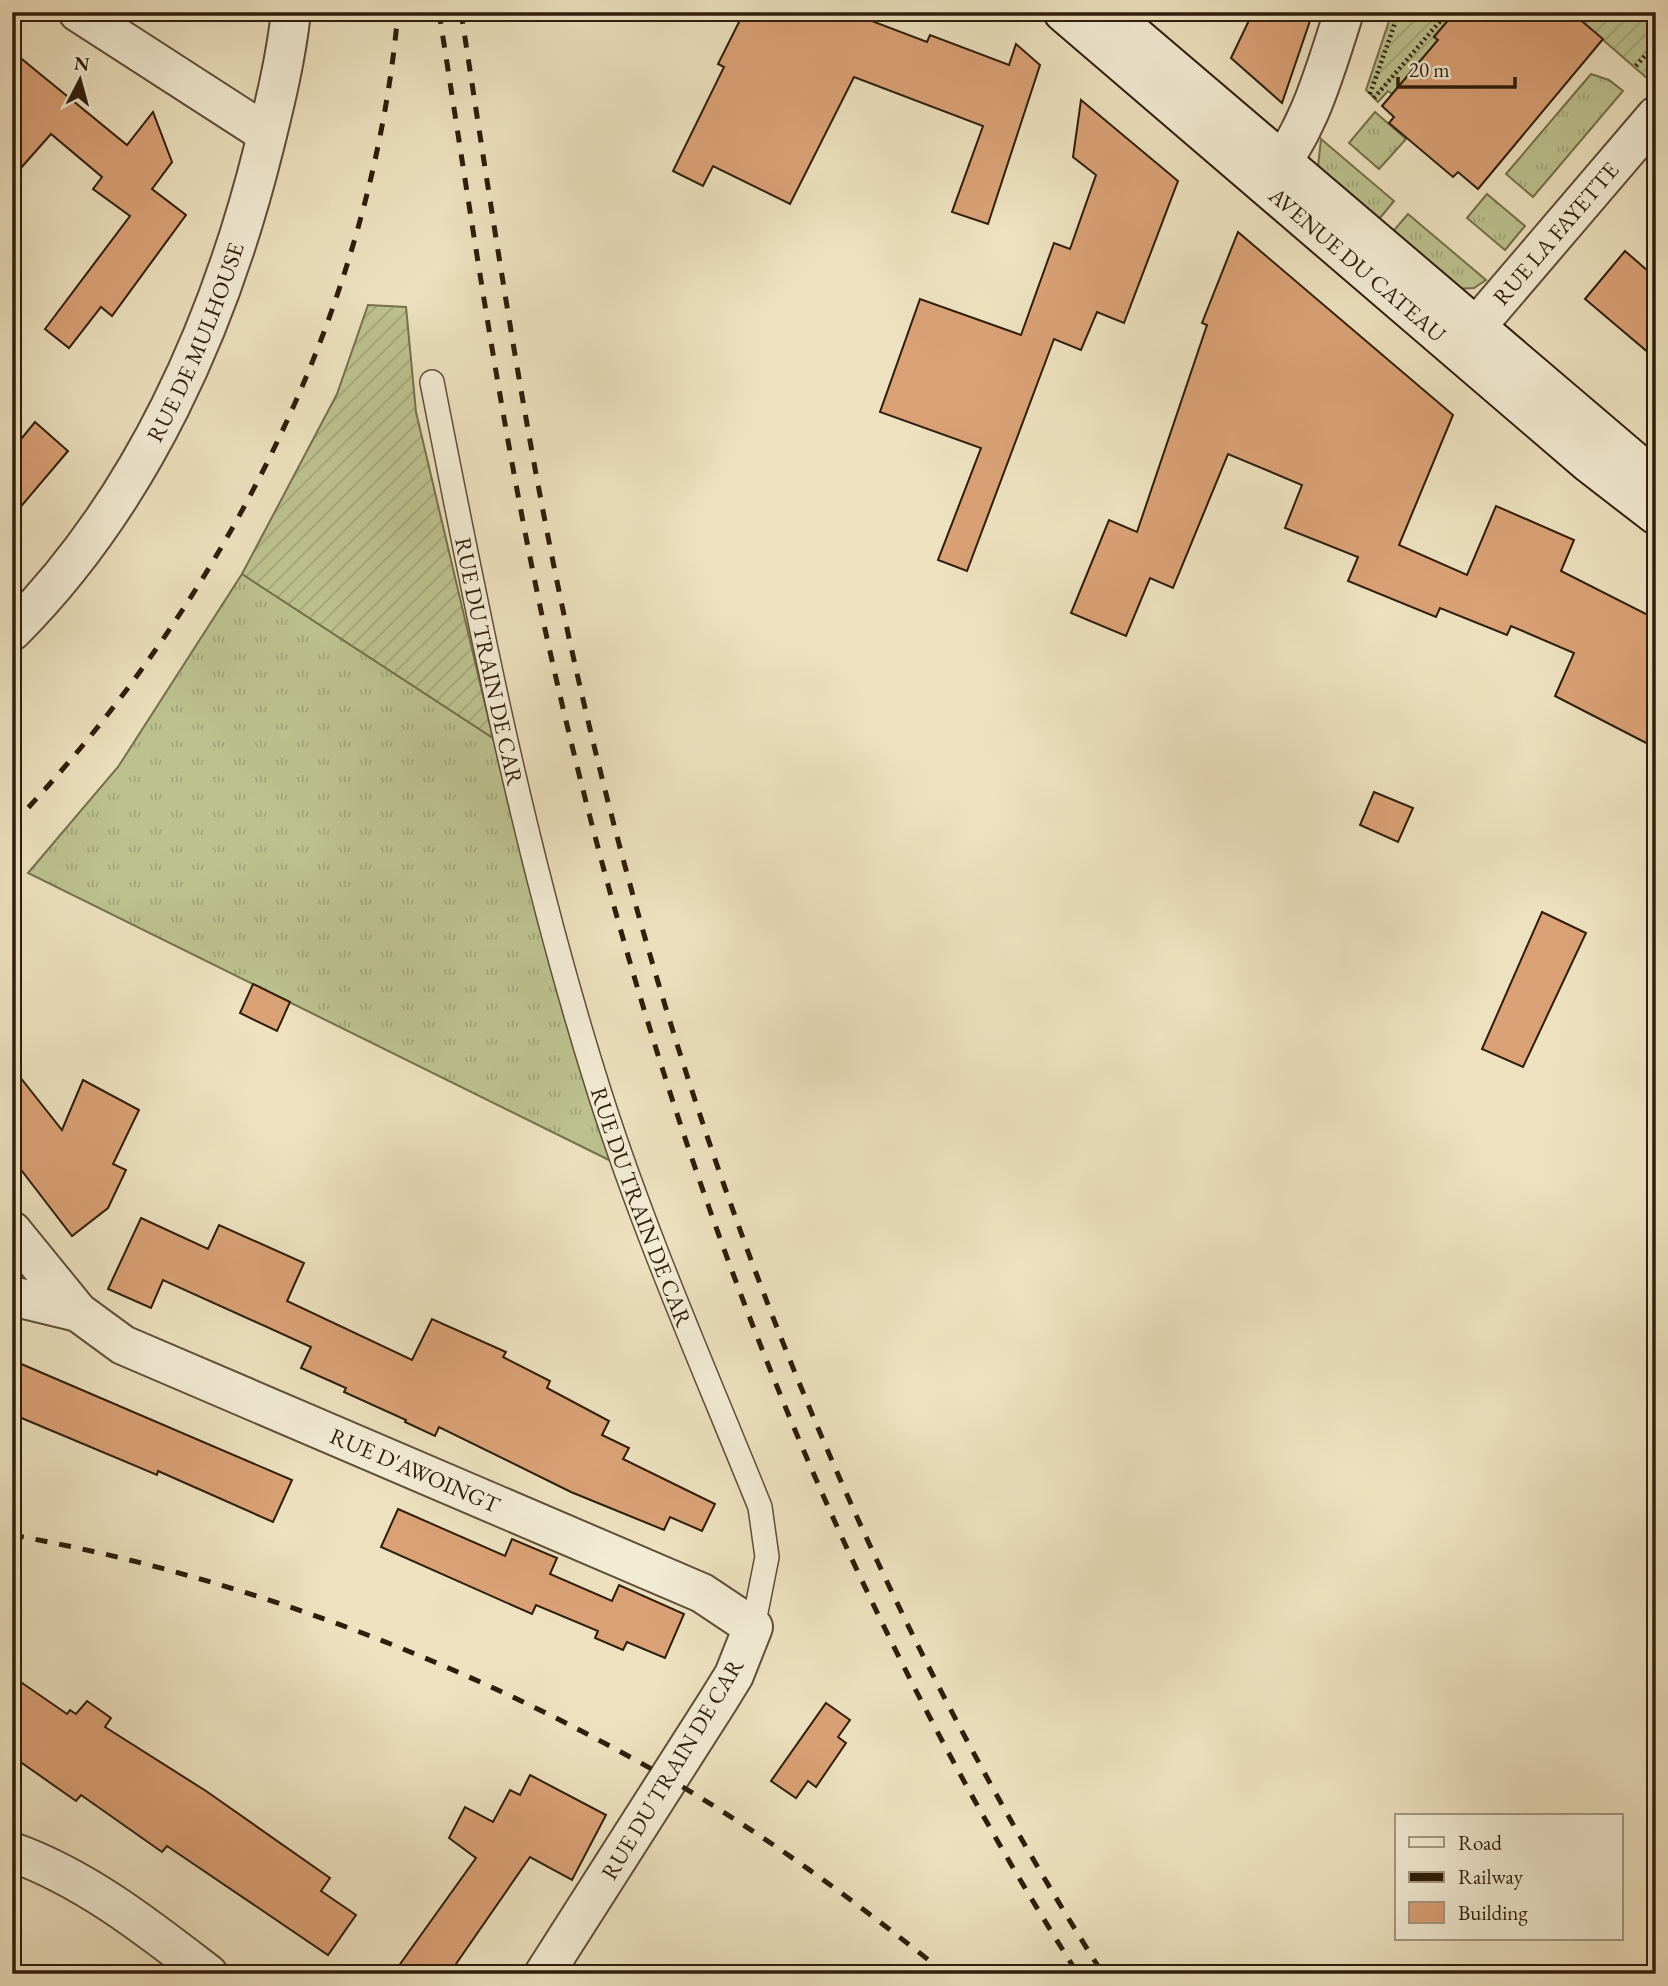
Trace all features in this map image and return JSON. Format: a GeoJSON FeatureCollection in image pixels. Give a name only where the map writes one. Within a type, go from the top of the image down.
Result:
{"type":"FeatureCollection","features":[{"type":"Feature","properties":{"kind":"street"},"geometry":{"type":"LineString","coordinates":[[78,12],[267,134]]}},
{"type":"Feature","properties":{"kind":"street","name":"RUE DE MULHOUSE"},"geometry":{"type":"LineString","coordinates":[[12,631],[84,549],[132,478],[196,349],[229,267],[267,134],[286,52],[291,12]]}},
{"type":"Feature","properties":{"kind":"street","name":"AVENUE DU CATEAU"},"geometry":{"type":"LineString","coordinates":[[1063,12],[1275,174],[1466,338],[1619,488],[1656,515]]}},
{"type":"Feature","properties":{"kind":"street","name":"AVENUE DU CATEAU"},"geometry":{"type":"LineString","coordinates":[[1107,12],[1275,174]]}},
{"type":"Feature","properties":{"kind":"street"},"geometry":{"type":"LineString","coordinates":[[1275,174],[1308,121],[1344,12]]}},
{"type":"Feature","properties":{"kind":"street","name":"RUE LA FAYETTE"},"geometry":{"type":"LineString","coordinates":[[1466,338],[1656,116]]}},
{"type":"Feature","properties":{"kind":"street","name":"AVENUE DU CATEAU"},"geometry":{"type":"LineString","coordinates":[[1466,338],[1656,480]]}},
{"type":"Feature","properties":{"kind":"street","name":"RUE D'AWOINGT"},"geometry":{"type":"LineString","coordinates":[[12,1231],[78,1312],[122,1345],[702,1593],[753,1626]]}},
{"type":"Feature","properties":{"kind":"street","name":"RUE D'AWOINGT"},"geometry":{"type":"LineString","coordinates":[[12,1296],[78,1312]]}},
{"type":"Feature","properties":{"kind":"street","name":"RUE DU TRAIN DE CAR"},"geometry":{"type":"LineString","coordinates":[[544,1974],[734,1675],[753,1626]]}},
{"type":"Feature","properties":{"kind":"street"},"geometry":{"type":"LineString","coordinates":[[12,1852],[61,1874],[127,1913],[208,1974]]}},
{"type":"Feature","properties":{"kind":"lane","name":"RUE DU TRAIN DE CAR"},"geometry":{"type":"LineString","coordinates":[[432,382],[508,756],[568,985],[616,1142],[760,1507],[767,1558],[753,1626]]}},
{"type":"Feature","properties":{"kind":"path"},"geometry":{"type":"LineString","coordinates":[[1399,12],[1372,96],[1448,12]]}},
{"type":"Feature","properties":{"kind":"path"},"geometry":{"type":"LineString","coordinates":[[1636,66],[1656,43]]}},
{"type":"Feature","properties":{"kind":"green space"},"geometry":{"type":"Polygon","coordinates":[[[1392,12],[1461,12],[1451,17],[1434,36],[1438,40],[1392,94],[1388,91],[1378,102],[1366,90],[1392,12]]]}},
{"type":"Feature","properties":{"kind":"green space"},"geometry":{"type":"Polygon","coordinates":[[[1571,12],[1656,12],[1656,86],[1571,12]]]}},
{"type":"Feature","properties":{"kind":"green space"},"geometry":{"type":"Polygon","coordinates":[[[1591,74],[1609,80],[1623,91],[1533,197],[1506,174],[1591,74]]]}},
{"type":"Feature","properties":{"kind":"green space"},"geometry":{"type":"Polygon","coordinates":[[[1375,112],[1406,139],[1379,169],[1349,143],[1375,112]]]}},
{"type":"Feature","properties":{"kind":"green space"},"geometry":{"type":"Polygon","coordinates":[[[1321,139],[1394,201],[1375,224],[1318,167],[1321,139]]]}},
{"type":"Feature","properties":{"kind":"green space"},"geometry":{"type":"Polygon","coordinates":[[[1487,194],[1525,226],[1505,250],[1467,218],[1487,194]]]}},
{"type":"Feature","properties":{"kind":"green space"},"geometry":{"type":"Polygon","coordinates":[[[1408,214],[1486,280],[1474,288],[1456,289],[1389,236],[1408,214]]]}},
{"type":"Feature","properties":{"kind":"green space"},"geometry":{"type":"Polygon","coordinates":[[[368,305],[406,307],[416,412],[493,738],[242,574],[337,394],[368,305]]]}},
{"type":"Feature","properties":{"kind":"green space"},"geometry":{"type":"Polygon","coordinates":[[[242,574],[493,738],[611,1161],[28,873],[118,767],[242,574]]]}},
{"type":"Feature","properties":{"kind":"building"},"geometry":{"type":"Polygon","coordinates":[[[744,12],[872,12],[869,20],[927,42],[930,35],[1009,65],[1016,44],[1040,65],[988,224],[952,212],[983,126],[854,77],[790,204],[713,166],[703,186],[673,171],[724,67],[718,64],[744,12]]]}},
{"type":"Feature","properties":{"kind":"building"},"geometry":{"type":"Polygon","coordinates":[[[1253,12],[1313,12],[1282,103],[1231,58],[1253,12]]]}},
{"type":"Feature","properties":{"kind":"building"},"geometry":{"type":"Polygon","coordinates":[[[1455,12],[1571,12],[1603,39],[1478,189],[1458,172],[1453,177],[1389,123],[1394,117],[1382,106],[1438,40],[1434,37],[1455,12]]]}},
{"type":"Feature","properties":{"kind":"building"},"geometry":{"type":"Polygon","coordinates":[[[12,51],[127,145],[153,112],[172,162],[152,189],[186,215],[112,316],[101,307],[69,348],[45,329],[130,216],[93,189],[102,177],[51,134],[12,178],[12,51]]]}},
{"type":"Feature","properties":{"kind":"building"},"geometry":{"type":"Polygon","coordinates":[[[1081,100],[1178,181],[1124,323],[1097,312],[1081,350],[1054,339],[967,571],[938,560],[981,448],[880,412],[920,299],[1021,335],[1054,243],[1070,249],[1096,175],[1073,157],[1081,100]]]}},
{"type":"Feature","properties":{"kind":"building"},"geometry":{"type":"Polygon","coordinates":[[[1238,232],[1453,415],[1399,545],[1467,575],[1496,506],[1574,540],[1561,571],[1656,619],[1656,748],[1555,696],[1574,653],[1511,626],[1507,635],[1440,608],[1436,617],[1348,581],[1358,557],[1285,528],[1302,485],[1228,454],[1173,588],[1150,578],[1126,636],[1071,613],[1109,520],[1137,532],[1207,325],[1202,323],[1238,232]]]}},
{"type":"Feature","properties":{"kind":"building"},"geometry":{"type":"Polygon","coordinates":[[[1625,251],[1656,278],[1656,359],[1585,299],[1625,251]]]}},
{"type":"Feature","properties":{"kind":"building"},"geometry":{"type":"Polygon","coordinates":[[[35,422],[68,451],[12,517],[12,450],[35,422]]]}},
{"type":"Feature","properties":{"kind":"building"},"geometry":{"type":"Polygon","coordinates":[[[1374,792],[1413,808],[1398,842],[1360,825],[1374,792]]]}},
{"type":"Feature","properties":{"kind":"building"},"geometry":{"type":"Polygon","coordinates":[[[1542,912],[1586,933],[1523,1067],[1482,1049],[1542,912]]]}},
{"type":"Feature","properties":{"kind":"building"},"geometry":{"type":"Polygon","coordinates":[[[253,984],[290,1002],[277,1031],[240,1013],[253,984]]]}},
{"type":"Feature","properties":{"kind":"building"},"geometry":{"type":"Polygon","coordinates":[[[12,1067],[62,1130],[83,1080],[139,1110],[113,1164],[126,1170],[108,1208],[72,1236],[12,1158],[12,1067]]]}},
{"type":"Feature","properties":{"kind":"building"},"geometry":{"type":"Polygon","coordinates":[[[141,1218],[208,1249],[219,1225],[304,1263],[287,1301],[412,1360],[432,1319],[506,1352],[503,1357],[550,1381],[547,1388],[609,1421],[602,1435],[629,1448],[623,1459],[715,1504],[702,1531],[670,1517],[664,1530],[571,1492],[439,1427],[435,1436],[344,1392],[346,1388],[301,1368],[311,1347],[163,1280],[151,1308],[108,1289],[141,1218]]]}},
{"type":"Feature","properties":{"kind":"building"},"geometry":{"type":"Polygon","coordinates":[[[12,1360],[292,1480],[273,1522],[158,1471],[157,1475],[12,1414],[12,1360]]]}},
{"type":"Feature","properties":{"kind":"building"},"geometry":{"type":"Polygon","coordinates":[[[398,1509],[505,1556],[512,1539],[557,1558],[550,1574],[612,1601],[619,1585],[684,1614],[665,1658],[627,1642],[623,1650],[595,1638],[598,1631],[536,1605],[532,1614],[381,1547],[398,1509]]]}},
{"type":"Feature","properties":{"kind":"building"},"geometry":{"type":"Polygon","coordinates":[[[12,1676],[67,1714],[70,1710],[76,1714],[87,1701],[111,1718],[105,1727],[206,1791],[330,1878],[321,1891],[356,1915],[328,1955],[167,1846],[162,1852],[81,1795],[76,1801],[12,1756],[12,1676]]]}},
{"type":"Feature","properties":{"kind":"building"},"geometry":{"type":"Polygon","coordinates":[[[826,1703],[850,1720],[838,1737],[846,1743],[816,1787],[808,1781],[796,1798],[771,1781],[826,1703]]]}},
{"type":"Feature","properties":{"kind":"building"},"geometry":{"type":"Polygon","coordinates":[[[530,1775],[606,1815],[572,1880],[530,1857],[449,1974],[393,1974],[476,1858],[449,1838],[465,1807],[493,1822],[510,1790],[520,1795],[530,1775]]]}},
{"type":"Feature","properties":{"kind":"railway"},"geometry":{"type":"LineString","coordinates":[[12,825],[87,740],[157,648],[219,551],[273,450],[319,345],[356,236],[382,125],[398,12]]}},
{"type":"Feature","properties":{"kind":"railway"},"geometry":{"type":"LineString","coordinates":[[439,12],[500,393],[543,620],[585,798],[633,974],[689,1149],[751,1321],[821,1490],[898,1655],[984,1817],[1078,1974]]}},
{"type":"Feature","properties":{"kind":"railway"},"geometry":{"type":"LineString","coordinates":[[461,12],[520,387],[563,610],[605,790],[654,968],[710,1143],[773,1316],[843,1486],[922,1653],[1008,1816],[1103,1974]]}},
{"type":"Feature","properties":{"kind":"railway"},"geometry":{"type":"LineString","coordinates":[[12,1535],[98,1552],[268,1600],[434,1662],[514,1698],[593,1737],[705,1801],[846,1896],[946,1974]]}}]}
